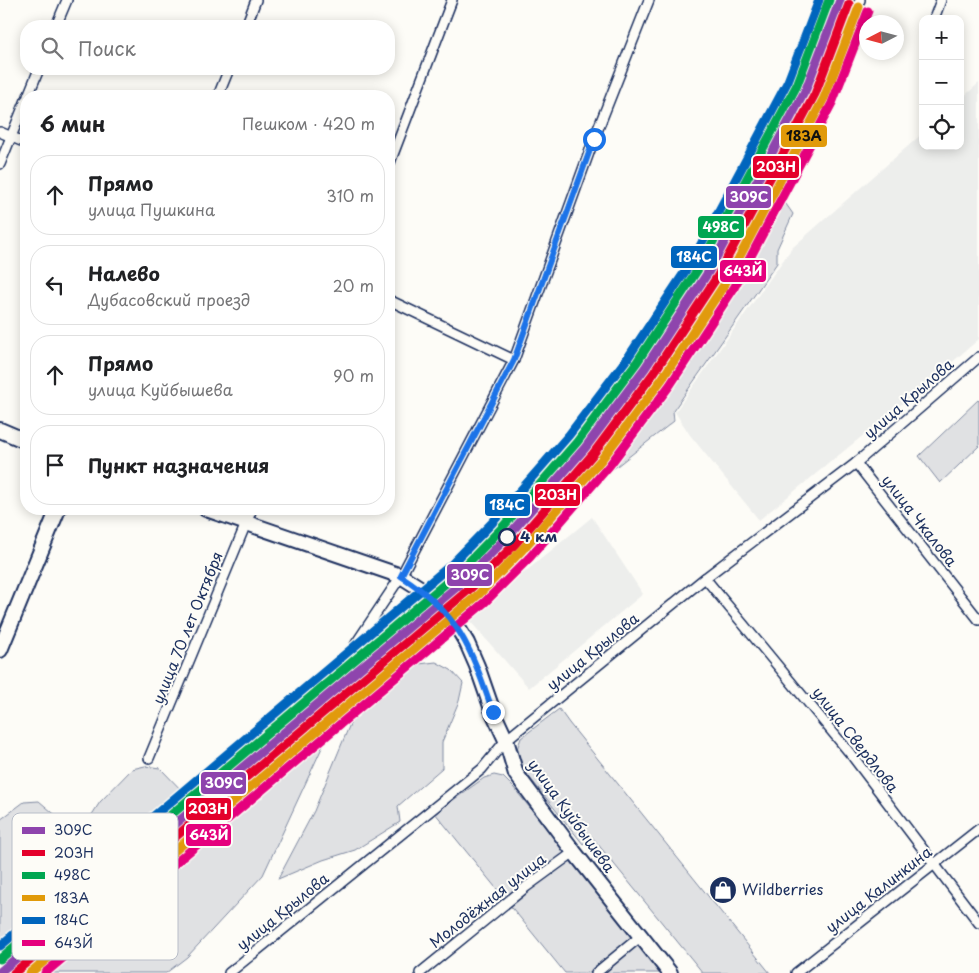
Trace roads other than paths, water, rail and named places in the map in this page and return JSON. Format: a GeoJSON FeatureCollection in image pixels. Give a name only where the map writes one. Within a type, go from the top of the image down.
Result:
{"type":"FeatureCollection","features":[{"type":"Feature","properties":{"kind":"main road"},"geometry":{"type":"LineString","coordinates":[[0,430],[20,438]]}},
{"type":"Feature","properties":{"kind":"main road"},"geometry":{"type":"LineString","coordinates":[[0,650],[56,515]]}},
{"type":"Feature","properties":{"kind":"main road","name":"улица Куйбышева"},"geometry":{"type":"LineString","coordinates":[[223,515],[401,576],[423,590],[455,623],[467,643],[493,712],[506,740],[516,774],[574,852],[670,973]]}},
{"type":"Feature","properties":{"kind":"street"},"geometry":{"type":"LineString","coordinates":[[59,20],[67,0]]}},
{"type":"Feature","properties":{"kind":"street"},"geometry":{"type":"LineString","coordinates":[[248,20],[256,0]]}},
{"type":"Feature","properties":{"kind":"street"},"geometry":{"type":"LineString","coordinates":[[395,149],[452,0]]}},
{"type":"Feature","properties":{"kind":"street"},"geometry":{"type":"LineString","coordinates":[[355,645],[401,576],[514,360],[594,139],[648,0]]}},
{"type":"Feature","properties":{"kind":"street"},"geometry":{"type":"LineString","coordinates":[[815,104],[860,0]]}},
{"type":"Feature","properties":{"kind":"street"},"geometry":{"type":"LineString","coordinates":[[935,15],[941,0]]}},
{"type":"Feature","properties":{"kind":"street"},"geometry":{"type":"LineString","coordinates":[[30,90],[37,75]]}},
{"type":"Feature","properties":{"kind":"street"},"geometry":{"type":"LineString","coordinates":[[220,90],[227,75]]}},
{"type":"Feature","properties":{"kind":"street"},"geometry":{"type":"LineString","coordinates":[[0,164],[20,115]]}},
{"type":"Feature","properties":{"kind":"street"},"geometry":{"type":"LineString","coordinates":[[0,132],[20,141]]}},
{"type":"Feature","properties":{"kind":"street"},"geometry":{"type":"LineString","coordinates":[[395,303],[514,360]]}},
{"type":"Feature","properties":{"kind":"street","name":"улица Крылова"},"geometry":{"type":"LineString","coordinates":[[228,973],[482,769],[506,740],[705,578],[856,463],[979,357]]}},
{"type":"Feature","properties":{"kind":"street","name":"улица Чкалова"},"geometry":{"type":"LineString","coordinates":[[856,463],[979,620]]}},
{"type":"Feature","properties":{"kind":"street","name":"улица 70 лет Октября"},"geometry":{"type":"LineString","coordinates":[[149,758],[249,515]]}},
{"type":"Feature","properties":{"kind":"street","name":"улица Свердлова"},"geometry":{"type":"LineString","coordinates":[[705,578],[848,751],[979,923]]}},
{"type":"Feature","properties":{"kind":"street","name":"улица Калинкина"},"geometry":{"type":"LineString","coordinates":[[796,973],[979,829]]}},
{"type":"Feature","properties":{"kind":"street","name":"Молодёжная улица"},"geometry":{"type":"LineString","coordinates":[[420,973],[526,887],[574,852]]}},
{"type":"Feature","properties":{"kind":"street"},"geometry":{"type":"LineString","coordinates":[[596,973],[641,936]]}},
{"type":"Feature","properties":{"kind":"place","name":"4 км"},"geometry":{"type":"Point","coordinates":[507,537]}},
{"type":"Feature","properties":{"kind":"place","name":"Wildberries"},"geometry":{"type":"Point","coordinates":[723,890]}}]}
